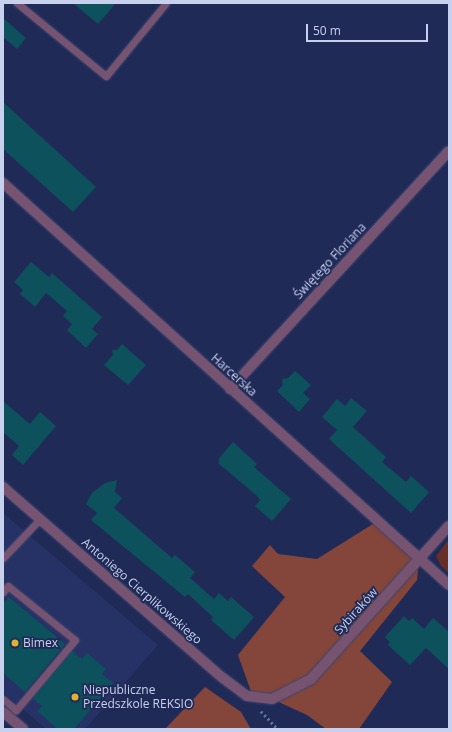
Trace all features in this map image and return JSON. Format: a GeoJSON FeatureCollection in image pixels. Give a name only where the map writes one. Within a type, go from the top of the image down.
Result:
{"type":"FeatureCollection","features":[{"type":"Feature","properties":{"kind":"street","name":"Świętego Floriana"},"geometry":{"type":"LineString","coordinates":[[230,389],[449,151]]}},
{"type":"Feature","properties":{"kind":"street","name":"Harcerska"},"geometry":{"type":"LineString","coordinates":[[3,183],[419,560],[449,585]]}},
{"type":"Feature","properties":{"kind":"street","name":"Antoniego Cierplikowskiego"},"geometry":{"type":"LineString","coordinates":[[3,487],[223,678],[247,696],[272,699]]}},
{"type":"Feature","properties":{"kind":"street","name":"Sybiraków"},"geometry":{"type":"LineString","coordinates":[[272,699],[311,679],[449,526]]}},
{"type":"Feature","properties":{"kind":"street"},"geometry":{"type":"LineString","coordinates":[[3,712],[23,729]]}},
{"type":"Feature","properties":{"kind":"lane"},"geometry":{"type":"LineString","coordinates":[[17,3],[106,76],[166,3]]}},
{"type":"Feature","properties":{"kind":"lane"},"geometry":{"type":"LineString","coordinates":[[3,558],[40,519]]}},
{"type":"Feature","properties":{"kind":"lane"},"geometry":{"type":"LineString","coordinates":[[3,592],[8,586],[75,640],[16,710],[3,699]]}},
{"type":"Feature","properties":{"kind":"shaded area"},"geometry":{"type":"Polygon","coordinates":[[[3,513],[158,645],[85,729],[46,729],[3,692],[3,513]]]}},
{"type":"Feature","properties":{"kind":"shaded area"},"geometry":{"type":"Polygon","coordinates":[[[376,522],[419,560],[417,580],[360,651],[392,682],[359,729],[326,729],[307,715],[272,699],[253,697],[238,655],[285,597],[252,566],[270,545],[278,554],[317,559],[376,522]]]}},
{"type":"Feature","properties":{"kind":"shaded area"},"geometry":{"type":"Polygon","coordinates":[[[449,539],[449,573],[441,566],[436,556],[449,539]]]}},
{"type":"Feature","properties":{"kind":"shaded area"},"geometry":{"type":"Polygon","coordinates":[[[205,687],[241,712],[251,729],[165,729],[205,687]]]}},
{"type":"Feature","properties":{"kind":"building"},"geometry":{"type":"Polygon","coordinates":[[[73,3],[116,3],[98,24],[73,3]]]}},
{"type":"Feature","properties":{"kind":"building"},"geometry":{"type":"Polygon","coordinates":[[[3,18],[26,38],[17,49],[3,37],[3,18]]]}},
{"type":"Feature","properties":{"kind":"building"},"geometry":{"type":"Polygon","coordinates":[[[3,102],[96,187],[73,212],[3,149],[3,102]]]}},
{"type":"Feature","properties":{"kind":"building"},"geometry":{"type":"Polygon","coordinates":[[[31,262],[49,277],[52,273],[102,317],[92,329],[98,334],[86,348],[67,330],[72,324],[63,316],[67,311],[46,293],[35,307],[20,294],[23,290],[14,282],[31,262]]]}},
{"type":"Feature","properties":{"kind":"building"},"geometry":{"type":"Polygon","coordinates":[[[122,344],[146,365],[128,385],[104,365],[113,355],[112,350],[117,350],[122,344]]]}},
{"type":"Feature","properties":{"kind":"building"},"geometry":{"type":"Polygon","coordinates":[[[295,371],[311,385],[303,393],[310,399],[299,412],[277,391],[283,385],[282,379],[288,378],[295,371]]]}},
{"type":"Feature","properties":{"kind":"building"},"geometry":{"type":"Polygon","coordinates":[[[351,398],[367,411],[353,427],[386,457],[382,462],[406,482],[411,476],[429,492],[411,513],[329,439],[337,430],[322,417],[337,399],[345,406],[351,398]]]}},
{"type":"Feature","properties":{"kind":"building"},"geometry":{"type":"Polygon","coordinates":[[[3,401],[30,424],[40,412],[56,426],[23,465],[12,455],[19,446],[3,432],[3,401]]]}},
{"type":"Feature","properties":{"kind":"building"},"geometry":{"type":"Polygon","coordinates":[[[233,442],[257,464],[254,467],[291,499],[272,521],[255,506],[260,500],[256,495],[219,464],[219,458],[233,442]]]}},
{"type":"Feature","properties":{"kind":"building"},"geometry":{"type":"Polygon","coordinates":[[[117,480],[115,492],[122,498],[114,508],[172,558],[175,555],[195,572],[190,578],[214,599],[219,593],[228,601],[231,597],[254,617],[234,640],[211,620],[213,617],[188,594],[185,597],[91,520],[97,513],[86,504],[92,493],[105,483],[117,480]]]}},
{"type":"Feature","properties":{"kind":"building"},"geometry":{"type":"Polygon","coordinates":[[[9,597],[65,644],[25,692],[3,673],[3,604],[9,597]]]}},
{"type":"Feature","properties":{"kind":"building"},"geometry":{"type":"Polygon","coordinates":[[[404,616],[409,621],[412,618],[424,629],[433,618],[449,632],[449,669],[426,648],[410,665],[388,645],[390,642],[385,637],[404,616]]]}},
{"type":"Feature","properties":{"kind":"building","name":"Niepubliczne Przedszkole REKSIO"},"geometry":{"type":"Polygon","coordinates":[[[72,651],[82,659],[87,653],[106,669],[102,674],[113,683],[74,729],[58,729],[37,711],[42,706],[32,698],[72,651]]]}},
{"type":"Feature","properties":{"kind":"place","name":"Bimex"},"geometry":{"type":"Point","coordinates":[15,643]}},
{"type":"Feature","properties":{"kind":"place","name":"Niepubliczne Przedszkole REKSIO"},"geometry":{"type":"Point","coordinates":[75,697]}}]}
